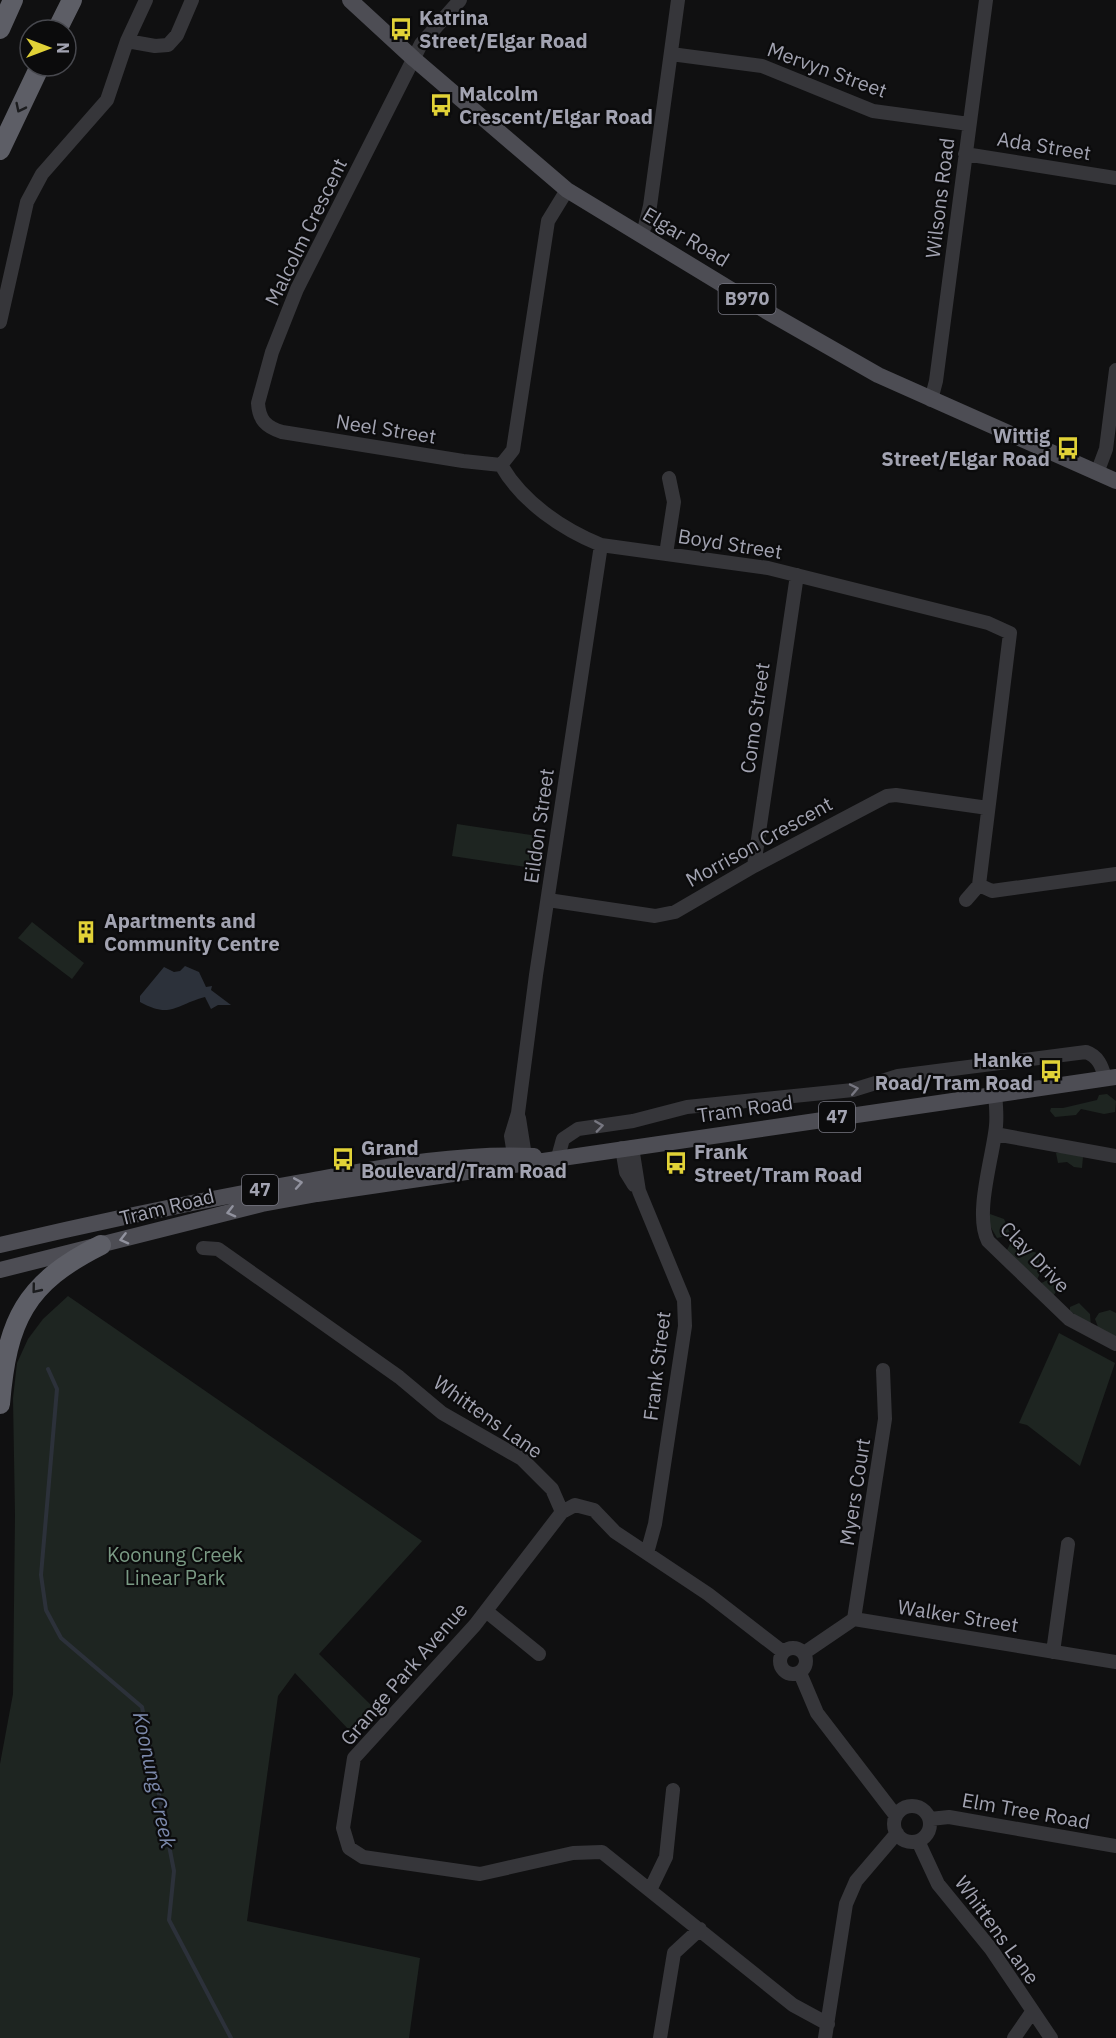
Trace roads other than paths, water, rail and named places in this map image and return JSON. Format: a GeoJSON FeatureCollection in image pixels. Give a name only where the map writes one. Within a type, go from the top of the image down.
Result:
{"type":"FeatureCollection","features":[{"type":"Feature","properties":{"kind":"highway"},"geometry":{"type":"LineString","coordinates":[[0,29],[13,0]]}},
{"type":"Feature","properties":{"kind":"highway"},"geometry":{"type":"LineString","coordinates":[[63,18],[72,0]]}},
{"type":"Feature","properties":{"kind":"highway"},"geometry":{"type":"LineString","coordinates":[[0,150],[34,78]]}},
{"type":"Feature","properties":{"kind":"highway"},"geometry":{"type":"LineString","coordinates":[[0,1404],[7,1354],[23,1308],[44,1281],[72,1259],[101,1245]]}},
{"type":"Feature","properties":{"kind":"main road","name":"Elgar Road"},"geometry":{"type":"LineString","coordinates":[[340,0],[369,19]]}},
{"type":"Feature","properties":{"kind":"main road","name":"Elgar Road"},"geometry":{"type":"LineString","coordinates":[[350,0],[414,59],[567,190],[878,375],[1116,482]]}},
{"type":"Feature","properties":{"kind":"main road","name":"Tram Road"},"geometry":{"type":"LineString","coordinates":[[0,1245],[137,1212],[391,1166],[447,1159],[558,1157],[1111,1077]]}},
{"type":"Feature","properties":{"kind":"main road","name":"Tram Road"},"geometry":{"type":"LineString","coordinates":[[0,1270],[262,1204],[392,1184],[520,1159]]}},
{"type":"Feature","properties":{"kind":"main road"},"geometry":{"type":"LineString","coordinates":[[391,1166],[392,1184]]}},
{"type":"Feature","properties":{"kind":"street"},"geometry":{"type":"LineString","coordinates":[[0,322],[27,202],[42,174],[106,100],[127,41],[146,0]]}},
{"type":"Feature","properties":{"kind":"street"},"geometry":{"type":"LineString","coordinates":[[127,41],[154,46],[168,45],[177,35],[192,0]]}},
{"type":"Feature","properties":{"kind":"street","name":"Malcolm Crescent"},"geometry":{"type":"LineString","coordinates":[[267,426],[262,420],[258,403],[283,321],[297,289],[421,44],[460,0]]}},
{"type":"Feature","properties":{"kind":"street"},"geometry":{"type":"LineString","coordinates":[[640,234],[645,226],[650,206],[678,0]]}},
{"type":"Feature","properties":{"kind":"street","name":"Wilsons Road"},"geometry":{"type":"LineString","coordinates":[[931,400],[936,381],[986,0]]}},
{"type":"Feature","properties":{"kind":"street","name":"Mervyn Street"},"geometry":{"type":"LineString","coordinates":[[671,54],[762,66],[873,111],[969,124]]}},
{"type":"Feature","properties":{"kind":"street","name":"Ada Street"},"geometry":{"type":"LineString","coordinates":[[965,154],[1116,178]]}},
{"type":"Feature","properties":{"kind":"street"},"geometry":{"type":"LineString","coordinates":[[501,465],[513,450],[548,221],[567,190]]}},
{"type":"Feature","properties":{"kind":"street"},"geometry":{"type":"LineString","coordinates":[[1097,473],[1106,449],[1116,370]]}},
{"type":"Feature","properties":{"kind":"street","name":"Neel Street"},"geometry":{"type":"LineString","coordinates":[[267,426],[282,432],[463,462],[501,465]]}},
{"type":"Feature","properties":{"kind":"street","name":"Boyd Street"},"geometry":{"type":"LineString","coordinates":[[501,465],[516,490],[580,536],[601,545],[768,568],[988,623],[1010,633],[1010,655],[979,885]]}},
{"type":"Feature","properties":{"kind":"street"},"geometry":{"type":"LineString","coordinates":[[666,554],[674,502],[669,478]]}},
{"type":"Feature","properties":{"kind":"street","name":"Eildon Street"},"geometry":{"type":"LineString","coordinates":[[520,1159],[511,1136],[518,1113],[601,545]]}},
{"type":"Feature","properties":{"kind":"street","name":"Como Street"},"geometry":{"type":"LineString","coordinates":[[754,866],[797,575]]}},
{"type":"Feature","properties":{"kind":"street","name":"Morrison Crescent"},"geometry":{"type":"LineString","coordinates":[[548,900],[655,916],[675,912],[754,866],[887,796],[896,795],[988,808]]}},
{"type":"Feature","properties":{"kind":"street"},"geometry":{"type":"LineString","coordinates":[[966,900],[979,885],[992,891],[1116,874]]}},
{"type":"Feature","properties":{"kind":"street"},"geometry":{"type":"LineString","coordinates":[[558,1157],[563,1139],[578,1129],[633,1121],[687,1107],[852,1090],[898,1076],[1086,1052],[1099,1061],[1111,1077]]}},
{"type":"Feature","properties":{"kind":"street","name":"Clay Drive"},"geometry":{"type":"LineString","coordinates":[[995,1094],[994,1137],[982,1225],[988,1241],[1069,1319],[1116,1344]]}},
{"type":"Feature","properties":{"kind":"street"},"geometry":{"type":"LineString","coordinates":[[994,1137],[1017,1137],[1036,1144],[1116,1156]]}},
{"type":"Feature","properties":{"kind":"street","name":"Frank Street"},"geometry":{"type":"LineString","coordinates":[[627,1148],[626,1172],[639,1191],[684,1300],[685,1317],[655,1524],[647,1553]]}},
{"type":"Feature","properties":{"kind":"street"},"geometry":{"type":"LineString","coordinates":[[203,1248],[218,1249],[228,1239]]}},
{"type":"Feature","properties":{"kind":"street","name":"Whittens Lane"},"geometry":{"type":"LineString","coordinates":[[218,1249],[399,1377],[442,1413],[522,1460],[552,1489],[562,1512]]}},
{"type":"Feature","properties":{"kind":"street","name":"Myers Court"},"geometry":{"type":"LineString","coordinates":[[854,1619],[885,1419],[883,1370]]}},
{"type":"Feature","properties":{"kind":"street"},"geometry":{"type":"LineString","coordinates":[[562,1512],[574,1506],[594,1510],[615,1532],[708,1594],[783,1652]]}},
{"type":"Feature","properties":{"kind":"street","name":"Grange Park Avenue"},"geometry":{"type":"LineString","coordinates":[[562,1512],[486,1611],[354,1758],[343,1828],[349,1848],[363,1857],[480,1874],[573,1853],[602,1852],[827,2031]]}},
{"type":"Feature","properties":{"kind":"street"},"geometry":{"type":"LineString","coordinates":[[1053,1652],[1068,1544]]}},
{"type":"Feature","properties":{"kind":"street"},"geometry":{"type":"LineString","coordinates":[[486,1611],[539,1654]]}},
{"type":"Feature","properties":{"kind":"street"},"geometry":{"type":"LineString","coordinates":[[804,1653],[854,1619]]}},
{"type":"Feature","properties":{"kind":"street","name":"Walker Street"},"geometry":{"type":"LineString","coordinates":[[854,1619],[1116,1662]]}},
{"type":"Feature","properties":{"kind":"street"},"geometry":{"type":"LineString","coordinates":[[783,1652],[793,1648],[804,1653]]}},
{"type":"Feature","properties":{"kind":"street"},"geometry":{"type":"LineString","coordinates":[[783,1652],[780,1662],[783,1670],[791,1674],[800,1672],[806,1662],[804,1653]]}},
{"type":"Feature","properties":{"kind":"street"},"geometry":{"type":"LineString","coordinates":[[800,1672],[817,1713],[896,1816],[897,1833],[856,1881],[846,1904],[827,2031]]}},
{"type":"Feature","properties":{"kind":"street"},"geometry":{"type":"LineString","coordinates":[[650,1890],[666,1857],[673,1790]]}},
{"type":"Feature","properties":{"kind":"street"},"geometry":{"type":"LineString","coordinates":[[896,1816],[905,1808],[917,1807],[930,1819],[927,1835],[918,1841],[906,1841],[897,1833]]}},
{"type":"Feature","properties":{"kind":"street","name":"Elm Tree Road"},"geometry":{"type":"LineString","coordinates":[[930,1819],[949,1817],[1116,1846]]}},
{"type":"Feature","properties":{"kind":"street","name":"Whittens Lane"},"geometry":{"type":"LineString","coordinates":[[918,1841],[938,1884],[991,1949],[1050,2038]]}},
{"type":"Feature","properties":{"kind":"street"},"geometry":{"type":"LineString","coordinates":[[660,2038],[674,1953],[700,1929]]}},
{"type":"Feature","properties":{"kind":"street"},"geometry":{"type":"LineString","coordinates":[[1014,2038],[1032,2012]]}},
{"type":"Feature","properties":{"kind":"waterway","name":"Koonung Creek"},"geometry":{"type":"LineString","coordinates":[[48,1369],[57,1389],[41,1575],[46,1610],[61,1638],[142,1707],[174,1871],[169,1920],[231,2038]]}},
{"type":"Feature","properties":{"kind":"place","name":"Katrina Street/Elgar Road"},"geometry":{"type":"Point","coordinates":[401,29]}},
{"type":"Feature","properties":{"kind":"place","name":"Malcolm Crescent/Elgar Road"},"geometry":{"type":"Point","coordinates":[441,105]}},
{"type":"Feature","properties":{"kind":"place","name":"Wittig Street/Elgar Road"},"geometry":{"type":"Point","coordinates":[1068,448]}},
{"type":"Feature","properties":{"kind":"place","name":"Apartments and Community Centre"},"geometry":{"type":"Point","coordinates":[86,932]}},
{"type":"Feature","properties":{"kind":"place","name":"Hanke Road/Tram Road"},"geometry":{"type":"Point","coordinates":[1051,1071]}},
{"type":"Feature","properties":{"kind":"place","name":"Grand Boulevard/Tram Road"},"geometry":{"type":"Point","coordinates":[343,1159]}},
{"type":"Feature","properties":{"kind":"place","name":"Frank Street/Tram Road"},"geometry":{"type":"Point","coordinates":[676,1163]}},
{"type":"Feature","properties":{"kind":"park label","name":"Koonung Creek Linear Park"},"geometry":{"type":"Point","coordinates":[175,1566]}}]}
